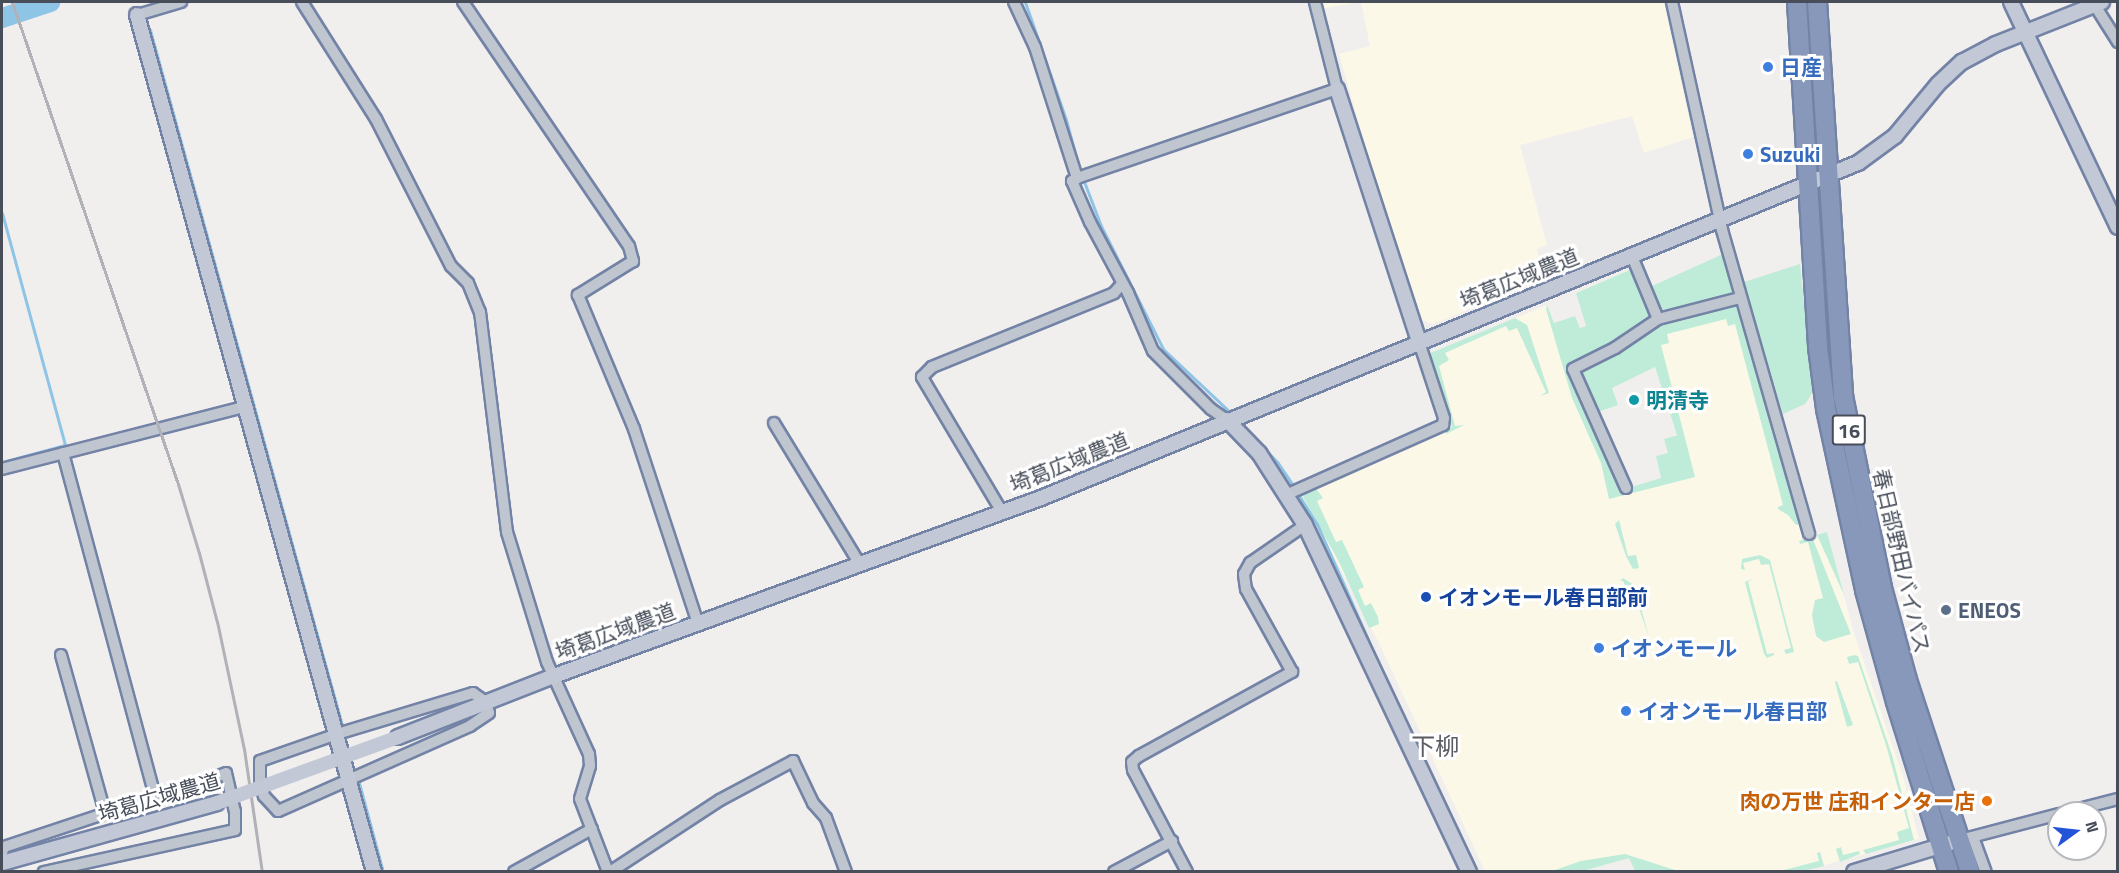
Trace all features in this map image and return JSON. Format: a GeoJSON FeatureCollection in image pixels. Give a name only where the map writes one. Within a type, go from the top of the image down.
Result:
{"type":"FeatureCollection","features":[{"type":"Feature","properties":{"kind":"highway","name":"春日部野田バイパス"},"geometry":{"type":"LineString","coordinates":[[1797,2],[1818,347],[1827,408],[1849,522],[1896,702],[1949,872]]}},
{"type":"Feature","properties":{"kind":"highway","name":"春日部野田バイパス"},"geometry":{"type":"LineString","coordinates":[[1817,2],[1843,396],[1865,517],[1907,680],[1966,839],[1970,872]]}},
{"type":"Feature","properties":{"kind":"street"},"geometry":{"type":"LineString","coordinates":[[181,2],[137,15],[248,406],[374,872]]}},
{"type":"Feature","properties":{"kind":"street"},"geometry":{"type":"LineString","coordinates":[[302,2],[376,119],[451,266],[468,283],[480,312],[507,532],[554,676],[589,754],[590,766],[580,799],[609,872],[720,800],[793,761],[813,803],[826,818],[846,872]]}},
{"type":"Feature","properties":{"kind":"street"},"geometry":{"type":"LineString","coordinates":[[463,2],[629,246],[633,261],[578,294],[634,429],[698,624]]}},
{"type":"Feature","properties":{"kind":"street"},"geometry":{"type":"LineString","coordinates":[[1014,2],[1035,47],[1077,178]]}},
{"type":"Feature","properties":{"kind":"street"},"geometry":{"type":"LineString","coordinates":[[1288,494],[1443,425],[1444,418],[1337,89],[1315,2]]}},
{"type":"Feature","properties":{"kind":"street"},"geometry":{"type":"LineString","coordinates":[[1672,2],[1740,298],[1809,534]]}},
{"type":"Feature","properties":{"kind":"street"},"geometry":{"type":"LineString","coordinates":[[2011,2],[2118,227]]}},
{"type":"Feature","properties":{"kind":"street"},"geometry":{"type":"LineString","coordinates":[[2098,3],[2118,42]]}},
{"type":"Feature","properties":{"kind":"street","name":"埼葛広域農道"},"geometry":{"type":"LineString","coordinates":[[2,863],[217,803],[398,737],[554,676],[1002,512],[1858,163],[1896,136],[1938,84],[1962,62],[2025,32],[2098,3]]}},
{"type":"Feature","properties":{"kind":"street"},"geometry":{"type":"LineString","coordinates":[[1337,89],[1072,181],[1154,351],[1211,409],[1227,420],[1259,453],[1288,494],[1305,525],[1468,872]]}},
{"type":"Feature","properties":{"kind":"street"},"geometry":{"type":"LineString","coordinates":[[1631,254],[1658,319]]}},
{"type":"Feature","properties":{"kind":"street"},"geometry":{"type":"LineString","coordinates":[[1002,512],[922,377],[932,367],[1114,293],[1121,285]]}},
{"type":"Feature","properties":{"kind":"street"},"geometry":{"type":"LineString","coordinates":[[1626,488],[1573,369],[1615,348],[1658,319],[1740,298]]}},
{"type":"Feature","properties":{"kind":"street"},"geometry":{"type":"LineString","coordinates":[[2,469],[248,406]]}},
{"type":"Feature","properties":{"kind":"street"},"geometry":{"type":"LineString","coordinates":[[774,423],[859,563]]}},
{"type":"Feature","properties":{"kind":"street"},"geometry":{"type":"LineString","coordinates":[[63,453],[155,796]]}},
{"type":"Feature","properties":{"kind":"street"},"geometry":{"type":"LineString","coordinates":[[1187,872],[1133,770],[1132,762],[1292,672],[1246,589],[1244,574],[1251,563],[1305,525]]}},
{"type":"Feature","properties":{"kind":"street"},"geometry":{"type":"LineString","coordinates":[[61,655],[105,813]]}},
{"type":"Feature","properties":{"kind":"street"},"geometry":{"type":"LineString","coordinates":[[473,693],[486,702],[489,713],[470,726],[278,811],[264,796],[260,780],[260,761],[337,734],[473,693]]}},
{"type":"Feature","properties":{"kind":"street"},"geometry":{"type":"LineString","coordinates":[[2,853],[4,847],[226,772],[235,811],[235,830],[44,872]]}},
{"type":"Feature","properties":{"kind":"street"},"geometry":{"type":"LineString","coordinates":[[1854,872],[1941,845],[2047,817]]}},
{"type":"Feature","properties":{"kind":"street"},"geometry":{"type":"LineString","coordinates":[[514,872],[592,829]]}},
{"type":"Feature","properties":{"kind":"street"},"geometry":{"type":"LineString","coordinates":[[1966,839],[1986,872]]}},
{"type":"Feature","properties":{"kind":"street"},"geometry":{"type":"LineString","coordinates":[[1114,872],[1172,841]]}},
{"type":"Feature","properties":{"kind":"street"},"geometry":{"type":"LineString","coordinates":[[2,868],[6,872]]}},
{"type":"Feature","properties":{"kind":"shaded area"},"geometry":{"type":"Polygon","coordinates":[[[1318,2],[1361,2],[1320,9],[1318,2]]]}},
{"type":"Feature","properties":{"kind":"shaded area"},"geometry":{"type":"Polygon","coordinates":[[[1361,2],[1664,2],[1693,137],[1644,153],[1632,116],[1520,145],[1547,245],[1537,249],[1544,279],[1433,324],[1421,320],[1382,204],[1339,54],[1370,46],[1361,2]]]}},
{"type":"Feature","properties":{"kind":"shaded area"},"geometry":{"type":"Polygon","coordinates":[[[1632,269],[1568,365],[1595,425],[1629,488],[1661,478],[1656,456],[1668,453],[1664,439],[1677,434],[1655,367],[1659,325],[1734,305],[1771,416],[1805,539],[1827,532],[1853,630],[1903,777],[1919,839],[1803,871],[1635,871],[1629,858],[1583,871],[1485,871],[1379,643],[1303,497],[1306,491],[1452,427],[1428,354],[1547,305],[1554,323],[1575,316],[1580,328],[1586,326],[1576,293],[1632,269]]]}},
{"type":"Feature","properties":{"kind":"green space"},"geometry":{"type":"Polygon","coordinates":[[[1723,254],[1734,291],[1731,295],[1667,312],[1660,309],[1650,287],[1723,254]]]}},
{"type":"Feature","properties":{"kind":"green space"},"geometry":{"type":"Polygon","coordinates":[[[1800,264],[1813,392],[1805,404],[1783,414],[1744,282],[1800,264]]]}},
{"type":"Feature","properties":{"kind":"green space"},"geometry":{"type":"Polygon","coordinates":[[[1632,269],[1650,312],[1649,319],[1613,343],[1568,365],[1625,489],[1661,478],[1656,456],[1668,453],[1664,439],[1677,435],[1655,367],[1612,388],[1618,405],[1598,412],[1584,382],[1583,369],[1638,340],[1659,325],[1734,305],[1739,307],[1801,524],[1796,525],[1788,515],[1778,509],[1783,505],[1735,324],[1728,326],[1726,319],[1667,334],[1669,343],[1661,345],[1695,477],[1609,499],[1601,463],[1572,398],[1546,309],[1547,305],[1554,323],[1575,316],[1580,328],[1586,326],[1576,293],[1632,269]]]}},
{"type":"Feature","properties":{"kind":"green space"},"geometry":{"type":"Polygon","coordinates":[[[1515,318],[1527,325],[1549,393],[1540,396],[1546,392],[1517,328],[1509,331],[1506,326],[1445,353],[1449,360],[1439,366],[1455,426],[1464,425],[1446,434],[1444,430],[1452,427],[1428,354],[1515,318]]]}},
{"type":"Feature","properties":{"kind":"green space"},"geometry":{"type":"Polygon","coordinates":[[[1315,487],[1323,498],[1317,501],[1336,542],[1342,540],[1364,587],[1358,590],[1365,606],[1371,603],[1379,624],[1369,628],[1339,562],[1303,497],[1306,491],[1315,487]]]}},
{"type":"Feature","properties":{"kind":"green space"},"geometry":{"type":"Polygon","coordinates":[[[1619,520],[1628,556],[1636,555],[1639,568],[1633,569],[1626,556],[1615,524],[1619,520]]]}},
{"type":"Feature","properties":{"kind":"green space"},"geometry":{"type":"Polygon","coordinates":[[[1827,532],[1844,595],[1817,535],[1827,532]]]}},
{"type":"Feature","properties":{"kind":"green space"},"geometry":{"type":"Polygon","coordinates":[[[1812,537],[1851,634],[1824,642],[1816,636],[1812,615],[1815,600],[1823,598],[1808,542],[1800,544],[1799,541],[1812,537]]]}},
{"type":"Feature","properties":{"kind":"green space"},"geometry":{"type":"Polygon","coordinates":[[[1760,555],[1770,560],[1794,652],[1786,654],[1784,650],[1791,648],[1769,564],[1761,565],[1759,559],[1743,563],[1745,570],[1741,569],[1742,559],[1760,555]]]}},
{"type":"Feature","properties":{"kind":"green space"},"geometry":{"type":"Polygon","coordinates":[[[1623,578],[1645,592],[1637,594],[1649,637],[1637,603],[1631,603],[1623,581],[1620,581],[1623,578]]]}},
{"type":"Feature","properties":{"kind":"green space"},"geometry":{"type":"Polygon","coordinates":[[[1753,579],[1748,582],[1767,654],[1774,653],[1767,658],[1745,582],[1753,579]]]}},
{"type":"Feature","properties":{"kind":"green space"},"geometry":{"type":"Polygon","coordinates":[[[1858,656],[1892,755],[1914,840],[1866,854],[1863,850],[1899,840],[1897,832],[1909,828],[1886,745],[1858,662],[1849,664],[1847,657],[1858,656]]]}},
{"type":"Feature","properties":{"kind":"green space"},"geometry":{"type":"Polygon","coordinates":[[[1837,681],[1853,725],[1847,727],[1835,682],[1837,681]]]}},
{"type":"Feature","properties":{"kind":"green space"},"geometry":{"type":"Polygon","coordinates":[[[1841,847],[1843,855],[1859,851],[1860,854],[1840,862],[1836,849],[1841,847]]]}},
{"type":"Feature","properties":{"kind":"green space"},"geometry":{"type":"Polygon","coordinates":[[[1820,852],[1824,866],[1803,871],[1780,871],[1819,861],[1817,853],[1820,852]]]}},
{"type":"Feature","properties":{"kind":"green space"},"geometry":{"type":"Polygon","coordinates":[[[1625,854],[1678,871],[1635,871],[1629,858],[1583,871],[1552,871],[1581,861],[1625,854]]]}},
{"type":"Feature","properties":{"kind":"waterway"},"geometry":{"type":"LineString","coordinates":[[2,18],[50,2]]}},
{"type":"Feature","properties":{"kind":"waterway"},"geometry":{"type":"LineString","coordinates":[[1025,2],[1066,120],[1078,164]]}},
{"type":"Feature","properties":{"kind":"waterway"},"geometry":{"type":"LineString","coordinates":[[150,30],[342,725]]}},
{"type":"Feature","properties":{"kind":"waterway"},"geometry":{"type":"LineString","coordinates":[[1083,179],[1101,226],[1163,349],[1233,415]]}},
{"type":"Feature","properties":{"kind":"waterway"},"geometry":{"type":"LineString","coordinates":[[2,213],[65,445],[2,462]]}},
{"type":"Feature","properties":{"kind":"waterway"},"geometry":{"type":"LineString","coordinates":[[1240,422],[1278,463],[1295,488]]}},
{"type":"Feature","properties":{"kind":"waterway"},"geometry":{"type":"LineString","coordinates":[[1298,494],[1317,524],[1387,683]]}},
{"type":"Feature","properties":{"kind":"waterway"},"geometry":{"type":"LineString","coordinates":[[359,783],[383,872]]}},
{"type":"Feature","properties":{"kind":"railway"},"geometry":{"type":"LineString","coordinates":[[12,2],[178,484],[199,553],[218,626],[244,749],[262,872]]}},
{"type":"Feature","properties":{"kind":"place","name":"日産"},"geometry":{"type":"Point","coordinates":[1768,67]}},
{"type":"Feature","properties":{"kind":"place","name":"Suzuki"},"geometry":{"type":"Point","coordinates":[1748,154]}},
{"type":"Feature","properties":{"kind":"place","name":"明清寺"},"geometry":{"type":"Point","coordinates":[1634,400]}},
{"type":"Feature","properties":{"kind":"place","name":"イオンモール春日部前"},"geometry":{"type":"Point","coordinates":[1426,597]}},
{"type":"Feature","properties":{"kind":"place","name":"ENEOS"},"geometry":{"type":"Point","coordinates":[1946,610]}},
{"type":"Feature","properties":{"kind":"place","name":"イオンモール"},"geometry":{"type":"Point","coordinates":[1599,648]}},
{"type":"Feature","properties":{"kind":"place","name":"イオンモール春日部"},"geometry":{"type":"Point","coordinates":[1626,711]}},
{"type":"Feature","properties":{"kind":"place","name":"肉の万世 庄和インター店"},"geometry":{"type":"Point","coordinates":[1987,801]}},
{"type":"Feature","properties":{"kind":"district","name":"下柳"},"geometry":{"type":"Point","coordinates":[1435,747]}}]}
